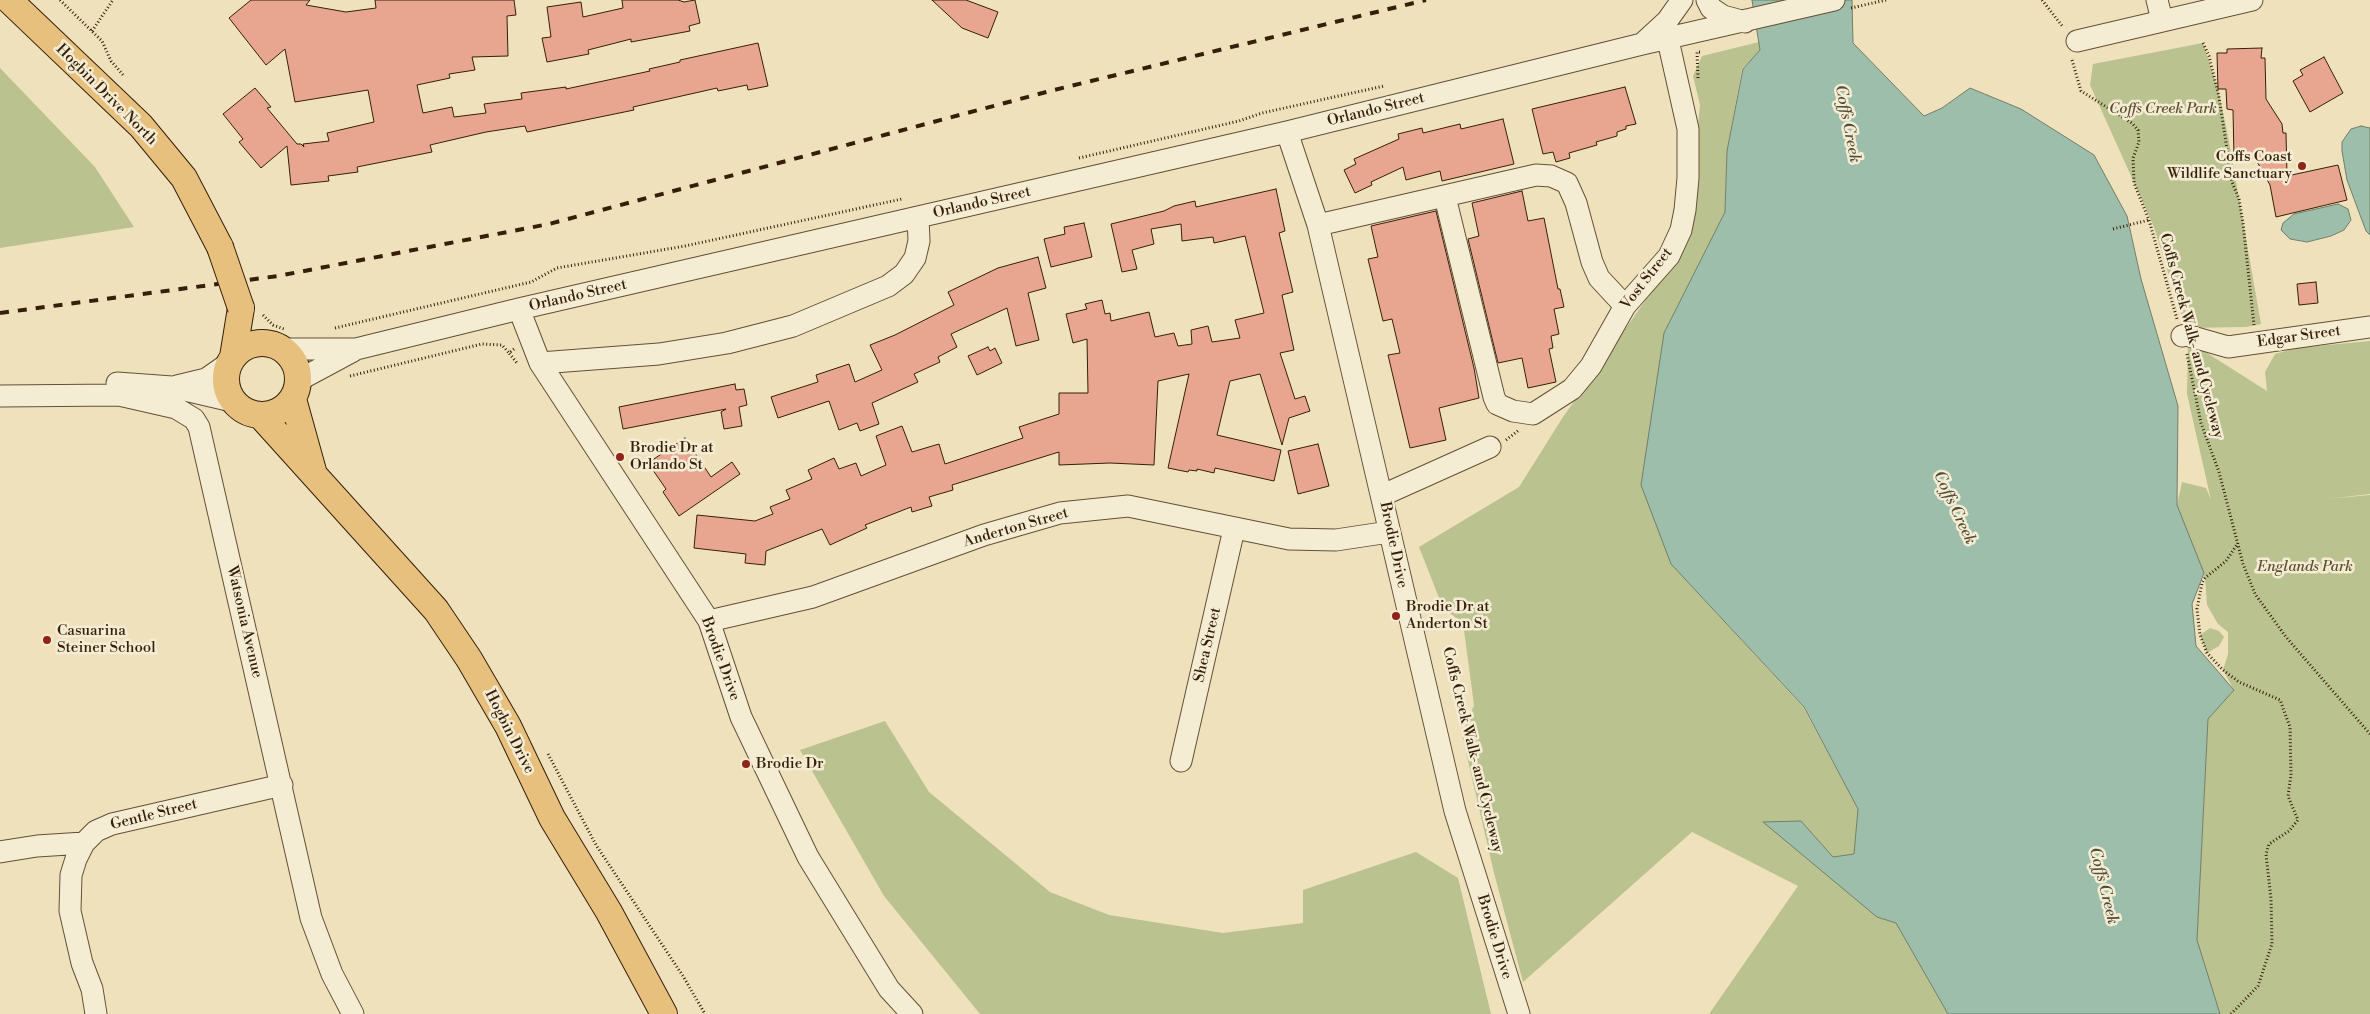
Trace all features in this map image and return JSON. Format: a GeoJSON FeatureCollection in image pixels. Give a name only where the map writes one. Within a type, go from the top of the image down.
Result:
{"type":"FeatureCollection","features":[{"type":"Feature","properties":{"kind":"main road","name":"Hogbin Drive North"},"geometry":{"type":"LineString","coordinates":[[9,0],[141,126],[184,178],[250,309],[280,340]]}},
{"type":"Feature","properties":{"kind":"main road","name":"Hogbin Drive North"},"geometry":{"type":"LineString","coordinates":[[231,360],[250,309]]}},
{"type":"Feature","properties":{"kind":"main road"},"geometry":{"type":"LineString","coordinates":[[280,340],[297,368],[296,389],[279,411],[260,415],[240,408],[232,400],[227,390],[225,378],[231,360],[241,349],[251,343],[280,340]]}},
{"type":"Feature","properties":{"kind":"main road","name":"Hogbin Drive"},"geometry":{"type":"LineString","coordinates":[[296,389],[315,477]]}},
{"type":"Feature","properties":{"kind":"main road","name":"Hogbin Drive"},"geometry":{"type":"LineString","coordinates":[[260,415],[436,610],[470,659],[508,726],[552,818],[609,912],[664,1014]]}},
{"type":"Feature","properties":{"kind":"street"},"geometry":{"type":"LineString","coordinates":[[1642,44],[1667,21],[1682,0]]}},
{"type":"Feature","properties":{"kind":"street"},"geometry":{"type":"LineString","coordinates":[[1707,0],[1711,8],[1723,16],[1745,22]]}},
{"type":"Feature","properties":{"kind":"street","name":"Orlando Street"},"geometry":{"type":"LineString","coordinates":[[296,389],[356,349],[913,208],[1287,132],[1642,44],[1668,40],[1834,0]]}},
{"type":"Feature","properties":{"kind":"street"},"geometry":{"type":"LineString","coordinates":[[2071,44],[2160,10],[2252,0]]}},
{"type":"Feature","properties":{"kind":"street","name":"Vost Street"},"geometry":{"type":"LineString","coordinates":[[1445,197],[1494,397],[1497,404],[1525,414],[1534,414],[1572,389],[1591,366],[1625,306],[1669,256],[1681,230],[1685,210],[1688,130],[1668,40]]}},
{"type":"Feature","properties":{"kind":"street","name":"Brodie Drive"},"geometry":{"type":"LineString","coordinates":[[1287,132],[1318,224],[1455,811],[1518,1014]]}},
{"type":"Feature","properties":{"kind":"street"},"geometry":{"type":"LineString","coordinates":[[1318,224],[1445,197],[1536,175],[1551,176],[1566,183],[1576,203],[1592,262],[1599,278],[1625,306]]}},
{"type":"Feature","properties":{"kind":"street","name":"Orlando Street"},"geometry":{"type":"LineString","coordinates":[[540,363],[659,354],[727,343],[793,326],[888,286],[904,274],[915,258],[919,241],[913,208]]}},
{"type":"Feature","properties":{"kind":"street","name":"Brodie Drive"},"geometry":{"type":"LineString","coordinates":[[519,309],[540,363],[710,621],[741,717],[808,857],[889,989],[912,1014]]}},
{"type":"Feature","properties":{"kind":"street","name":"Edgar Street"},"geometry":{"type":"LineString","coordinates":[[2182,336],[2186,335],[2228,347],[2370,327]]}},
{"type":"Feature","properties":{"kind":"street","name":"Orlando Street"},"geometry":{"type":"LineString","coordinates":[[280,340],[356,349]]}},
{"type":"Feature","properties":{"kind":"street"},"geometry":{"type":"LineString","coordinates":[[172,387],[206,379],[231,360]]}},
{"type":"Feature","properties":{"kind":"street"},"geometry":{"type":"LineString","coordinates":[[0,395],[86,383],[172,387],[232,400]]}},
{"type":"Feature","properties":{"kind":"street","name":"Watsonia Avenue"},"geometry":{"type":"LineString","coordinates":[[0,395],[119,395],[176,408],[194,420],[199,427],[311,918],[332,974],[353,1014]]}},
{"type":"Feature","properties":{"kind":"street"},"geometry":{"type":"LineString","coordinates":[[1382,495],[1495,445]]}},
{"type":"Feature","properties":{"kind":"street","name":"Anderton Street"},"geometry":{"type":"LineString","coordinates":[[710,621],[813,597],[984,535],[1060,513],[1128,506],[1289,539],[1336,540],[1389,532]]}},
{"type":"Feature","properties":{"kind":"street","name":"Shea Street"},"geometry":{"type":"LineString","coordinates":[[1181,762],[1234,529]]}},
{"type":"Feature","properties":{"kind":"street","name":"Gentle Street"},"geometry":{"type":"LineString","coordinates":[[84,843],[96,831],[112,824],[282,785]]}},
{"type":"Feature","properties":{"kind":"street"},"geometry":{"type":"LineString","coordinates":[[0,852],[37,846],[84,843]]}},
{"type":"Feature","properties":{"kind":"street"},"geometry":{"type":"LineString","coordinates":[[84,843],[70,875],[70,911],[82,963],[92,989],[96,1014]]}},
{"type":"Feature","properties":{"kind":"path"},"geometry":{"type":"LineString","coordinates":[[92,31],[113,0]]}},
{"type":"Feature","properties":{"kind":"path"},"geometry":{"type":"LineString","coordinates":[[1864,5],[1886,0]]}},
{"type":"Feature","properties":{"kind":"path","name":"Coffs Creek Walk- and Cycleway"},"geometry":{"type":"LineString","coordinates":[[2042,0],[2062,23],[2071,44],[2081,92],[2132,123],[2138,130],[2139,142],[2133,158],[2134,183],[2149,220],[2182,336],[2195,387],[2200,423],[2219,472],[2243,564],[2255,594],[2292,645],[2370,734]]}},
{"type":"Feature","properties":{"kind":"path"},"geometry":{"type":"LineString","coordinates":[[2203,43],[2209,56],[2219,97],[2232,182],[2239,199],[2244,224],[2256,343]]}},
{"type":"Feature","properties":{"kind":"path"},"geometry":{"type":"LineString","coordinates":[[1698,84],[1697,52],[1705,51]]}},
{"type":"Feature","properties":{"kind":"path"},"geometry":{"type":"LineString","coordinates":[[1075,159],[1239,122],[1262,113],[1390,85]]}},
{"type":"Feature","properties":{"kind":"path"},"geometry":{"type":"LineString","coordinates":[[330,328],[531,282],[557,268],[686,246],[894,200],[913,208]]}},
{"type":"Feature","properties":{"kind":"path"},"geometry":{"type":"LineString","coordinates":[[2113,229],[2149,220]]}},
{"type":"Feature","properties":{"kind":"path"},"geometry":{"type":"LineString","coordinates":[[250,309],[273,325],[280,340]]}},
{"type":"Feature","properties":{"kind":"path"},"geometry":{"type":"LineString","coordinates":[[345,378],[482,344],[502,345],[517,364]]}},
{"type":"Feature","properties":{"kind":"path"},"geometry":{"type":"LineString","coordinates":[[509,353],[514,349]]}},
{"type":"Feature","properties":{"kind":"path"},"geometry":{"type":"LineString","coordinates":[[1495,445],[1522,427]]}},
{"type":"Feature","properties":{"kind":"path"},"geometry":{"type":"LineString","coordinates":[[2231,1014],[2258,986],[2272,944],[2271,899],[2266,854],[2269,844],[2290,831],[2298,820],[2288,796],[2291,775],[2290,727],[2280,700],[2239,682],[2223,670],[2207,653],[2200,636],[2197,609],[2202,583],[2205,578],[2226,561],[2238,543]]}},
{"type":"Feature","properties":{"kind":"path"},"geometry":{"type":"LineString","coordinates":[[545,749],[596,845],[683,976],[705,1014]]}},
{"type":"Feature","properties":{"kind":"green space"},"geometry":{"type":"Polygon","coordinates":[[[1759,42],[1760,50],[1742,69],[1727,151],[1725,212],[1664,333],[1671,564],[1803,707],[1858,809],[1854,854],[1833,857],[1801,821],[1877,917],[1896,923],[1948,1014],[1709,1014],[1798,886],[1692,832],[1523,982],[1494,873],[1462,735],[1474,705],[1463,623],[1443,608],[1419,547],[1519,487],[1563,417],[1686,243],[1700,105],[1693,76],[1702,56],[1759,42]]]}},
{"type":"Feature","properties":{"kind":"green space","name":"Coffs Creek Park"},"geometry":{"type":"Polygon","coordinates":[[[2203,43],[2218,89],[2228,136],[2261,324],[2246,327],[2185,328],[2154,227],[2090,85],[2093,64],[2203,43]]]}},
{"type":"Feature","properties":{"kind":"green space"},"geometry":{"type":"Polygon","coordinates":[[[0,68],[95,167],[134,227],[0,248],[0,68]]]}},
{"type":"Feature","properties":{"kind":"green space","name":"Englands Park"},"geometry":{"type":"Polygon","coordinates":[[[2188,341],[2267,391],[2265,372],[2275,354],[2296,348],[2370,341],[2370,494],[2327,499],[2370,495],[2370,1014],[2220,1014],[2197,940],[2208,719],[2234,690],[2223,670],[2228,654],[2228,632],[2218,624],[2207,605],[2205,578],[2177,505],[2182,482],[2206,488],[2211,500],[2187,394],[2188,341]]]}},
{"type":"Feature","properties":{"kind":"green space"},"geometry":{"type":"Polygon","coordinates":[[[2210,628],[2219,631],[2224,637],[2219,646],[2207,653],[2200,635],[2210,628]]]}},
{"type":"Feature","properties":{"kind":"green space"},"geometry":{"type":"Polygon","coordinates":[[[885,721],[929,792],[1050,892],[1109,915],[1223,933],[1303,923],[1303,890],[1416,852],[1458,878],[1491,1014],[980,1014],[884,896],[800,750],[885,721]]]}},
{"type":"Feature","properties":{"kind":"water","name":"Coffs Creek"},"geometry":{"type":"Polygon","coordinates":[[[1752,0],[1852,0],[1853,43],[1924,116],[1942,108],[1970,88],[2021,109],[2094,155],[2127,216],[2141,279],[2178,406],[2177,505],[2204,573],[2192,604],[2196,646],[2234,690],[2208,719],[2197,940],[2220,1014],[1948,1014],[1896,923],[1877,917],[1763,822],[1801,821],[1833,857],[1854,854],[1858,809],[1804,707],[1671,564],[1641,485],[1664,333],[1725,212],[1727,151],[1743,69],[1760,50],[1752,0]]]}},
{"type":"Feature","properties":{"kind":"water"},"geometry":{"type":"Polygon","coordinates":[[[2361,126],[2370,128],[2370,235],[2366,231],[2347,180],[2342,151],[2342,142],[2351,129],[2361,126]]]}},
{"type":"Feature","properties":{"kind":"water"},"geometry":{"type":"Polygon","coordinates":[[[2338,204],[2348,209],[2351,220],[2344,230],[2331,236],[2307,242],[2290,239],[2281,230],[2283,223],[2294,214],[2338,204]]]}},
{"type":"Feature","properties":{"kind":"building"},"geometry":{"type":"Polygon","coordinates":[[[251,0],[310,0],[306,5],[346,12],[376,8],[375,0],[514,0],[516,15],[507,16],[508,56],[472,57],[475,70],[449,74],[450,78],[417,85],[423,113],[452,107],[454,117],[486,113],[484,104],[522,99],[521,93],[566,87],[566,89],[650,71],[649,69],[680,62],[680,60],[758,43],[768,86],[748,90],[747,85],[718,91],[717,88],[633,107],[634,110],[527,132],[525,126],[486,132],[430,145],[432,152],[357,167],[358,172],[328,176],[329,181],[291,185],[287,146],[261,168],[239,142],[243,139],[223,114],[255,88],[271,107],[267,108],[297,144],[301,144],[304,147],[303,144],[329,141],[327,133],[374,122],[368,90],[295,102],[285,49],[266,65],[229,18],[251,0]]]}},
{"type":"Feature","properties":{"kind":"building"},"geometry":{"type":"Polygon","coordinates":[[[622,0],[678,0],[684,2],[695,0],[700,23],[689,26],[690,31],[631,42],[631,39],[588,50],[589,54],[547,62],[542,38],[551,37],[547,7],[581,2],[583,17],[623,8],[622,0]]]}},
{"type":"Feature","properties":{"kind":"building"},"geometry":{"type":"Polygon","coordinates":[[[932,0],[966,0],[998,12],[988,38],[962,28],[932,0]]]}},
{"type":"Feature","properties":{"kind":"building"},"geometry":{"type":"Polygon","coordinates":[[[2262,48],[2261,58],[2265,58],[2266,99],[2282,124],[2283,133],[2286,133],[2287,176],[2338,165],[2347,200],[2276,217],[2270,185],[2255,158],[2234,158],[2233,110],[2227,109],[2226,89],[2218,89],[2217,53],[2227,53],[2227,49],[2262,48]]]}},
{"type":"Feature","properties":{"kind":"building"},"geometry":{"type":"Polygon","coordinates":[[[2324,57],[2343,93],[2310,112],[2293,81],[2303,75],[2300,70],[2324,57]]]}},
{"type":"Feature","properties":{"kind":"building"},"geometry":{"type":"Polygon","coordinates":[[[1625,87],[1636,124],[1626,126],[1626,129],[1617,132],[1617,136],[1596,142],[1597,145],[1569,153],[1570,158],[1556,162],[1553,152],[1543,154],[1532,109],[1625,87]]]}},
{"type":"Feature","properties":{"kind":"building"},"geometry":{"type":"Polygon","coordinates":[[[1503,119],[1514,164],[1442,181],[1440,171],[1406,180],[1403,167],[1371,182],[1372,185],[1355,193],[1344,170],[1356,164],[1354,159],[1399,139],[1398,134],[1422,128],[1423,133],[1460,124],[1461,129],[1503,119]]]}},
{"type":"Feature","properties":{"kind":"building"},"geometry":{"type":"Polygon","coordinates":[[[1276,189],[1285,231],[1279,233],[1293,292],[1282,295],[1294,350],[1280,353],[1295,399],[1305,396],[1310,411],[1289,418],[1282,445],[1260,374],[1230,381],[1217,435],[1281,450],[1274,481],[1215,468],[1214,473],[1197,469],[1197,471],[1189,470],[1188,472],[1168,468],[1189,374],[1158,381],[1154,465],[1110,463],[1059,465],[1059,452],[952,485],[953,490],[929,497],[932,506],[912,512],[911,507],[865,525],[867,528],[830,545],[822,529],[766,551],[765,565],[745,563],[746,554],[694,548],[697,515],[755,521],[773,514],[770,507],[790,499],[786,490],[812,479],[808,470],[834,458],[839,469],[856,463],[861,476],[886,465],[876,436],[902,426],[912,452],[939,444],[945,464],[1023,438],[1019,427],[1059,414],[1059,393],[1088,393],[1087,339],[1073,343],[1066,314],[1087,309],[1085,304],[1102,300],[1105,314],[1110,313],[1111,321],[1149,312],[1155,337],[1174,333],[1178,346],[1192,344],[1191,330],[1208,326],[1212,342],[1240,338],[1235,320],[1264,313],[1245,236],[1214,243],[1213,237],[1182,241],[1181,224],[1151,229],[1154,244],[1132,250],[1137,269],[1122,272],[1111,224],[1195,201],[1196,207],[1276,189]]]}},
{"type":"Feature","properties":{"kind":"building"},"geometry":{"type":"Polygon","coordinates":[[[1522,191],[1528,221],[1544,218],[1558,289],[1560,289],[1564,307],[1554,309],[1559,334],[1551,336],[1553,348],[1549,349],[1556,382],[1528,388],[1522,358],[1498,363],[1468,239],[1479,236],[1472,203],[1522,191]]]}},
{"type":"Feature","properties":{"kind":"building"},"geometry":{"type":"Polygon","coordinates":[[[1436,211],[1474,368],[1479,398],[1439,408],[1446,440],[1410,448],[1388,355],[1400,353],[1392,319],[1383,321],[1368,259],[1378,257],[1371,226],[1436,211]]]}},
{"type":"Feature","properties":{"kind":"building"},"geometry":{"type":"Polygon","coordinates":[[[1084,223],[1092,257],[1051,267],[1044,239],[1065,234],[1064,227],[1084,223]]]}},
{"type":"Feature","properties":{"kind":"building"},"geometry":{"type":"Polygon","coordinates":[[[1038,257],[1046,288],[1028,293],[1039,340],[1016,346],[1007,308],[951,334],[957,347],[938,357],[940,362],[914,374],[918,382],[872,403],[879,424],[860,431],[857,423],[839,430],[829,401],[778,418],[771,397],[818,382],[816,375],[849,364],[855,382],[882,370],[870,345],[895,335],[954,305],[948,292],[998,268],[1038,257]]]}},
{"type":"Feature","properties":{"kind":"building"},"geometry":{"type":"Polygon","coordinates":[[[2316,282],[2318,303],[2299,305],[2297,284],[2316,282]]]}},
{"type":"Feature","properties":{"kind":"building"},"geometry":{"type":"Polygon","coordinates":[[[988,347],[990,351],[995,348],[1002,363],[977,375],[968,356],[988,347]]]}},
{"type":"Feature","properties":{"kind":"building"},"geometry":{"type":"Polygon","coordinates":[[[735,384],[736,390],[744,389],[747,405],[739,407],[742,426],[724,429],[721,412],[726,409],[623,429],[619,407],[735,384]]]}},
{"type":"Feature","properties":{"kind":"building"},"geometry":{"type":"Polygon","coordinates":[[[685,438],[711,477],[732,462],[740,474],[679,516],[663,492],[666,489],[648,463],[685,438]]]}},
{"type":"Feature","properties":{"kind":"building"},"geometry":{"type":"Polygon","coordinates":[[[1318,444],[1329,486],[1298,494],[1288,451],[1318,444]]]}},
{"type":"Feature","properties":{"kind":"railway"},"geometry":{"type":"LineString","coordinates":[[0,313],[278,276],[549,224],[1050,91],[1426,0]]}},
{"type":"Feature","properties":{"kind":"place","name":"Coffs Coast Wildlife Sanctuary"},"geometry":{"type":"Point","coordinates":[2302,166]}},
{"type":"Feature","properties":{"kind":"place","name":"Brodie Dr at Orlando St"},"geometry":{"type":"Point","coordinates":[620,457]}},
{"type":"Feature","properties":{"kind":"place","name":"Brodie Dr at Anderton St"},"geometry":{"type":"Point","coordinates":[1396,616]}},
{"type":"Feature","properties":{"kind":"place","name":"Casuarina Steiner School"},"geometry":{"type":"Point","coordinates":[47,640]}},
{"type":"Feature","properties":{"kind":"place","name":"Brodie Dr"},"geometry":{"type":"Point","coordinates":[746,764]}}]}
